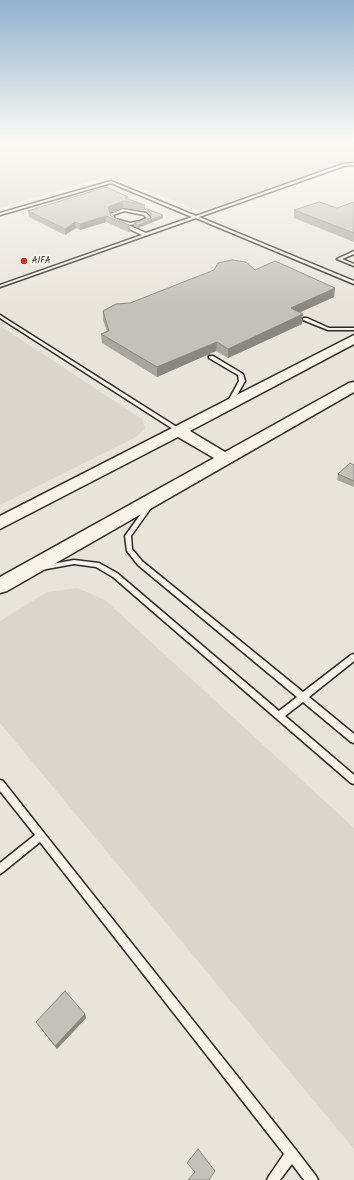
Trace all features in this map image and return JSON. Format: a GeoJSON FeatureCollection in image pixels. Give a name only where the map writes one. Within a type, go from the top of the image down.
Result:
{"type":"FeatureCollection","features":[{"type":"Feature","properties":{"kind":"street"},"geometry":{"type":"LineString","coordinates":[[0,523],[354,338]]}},
{"type":"Feature","properties":{"kind":"street"},"geometry":{"type":"LineString","coordinates":[[0,586],[354,386]]}},
{"type":"Feature","properties":{"kind":"street"},"geometry":{"type":"LineString","coordinates":[[178,430],[226,459]]}},
{"type":"Feature","properties":{"kind":"lane"},"geometry":{"type":"LineString","coordinates":[[0,214],[59,197]]}},
{"type":"Feature","properties":{"kind":"lane"},"geometry":{"type":"LineString","coordinates":[[147,197],[354,283]]}},
{"type":"Feature","properties":{"kind":"lane"},"geometry":{"type":"LineString","coordinates":[[0,286],[254,197]]}},
{"type":"Feature","properties":{"kind":"lane"},"geometry":{"type":"LineString","coordinates":[[146,235],[113,220],[111,216],[124,210],[135,211],[156,220]]}},
{"type":"Feature","properties":{"kind":"lane"},"geometry":{"type":"LineString","coordinates":[[118,222],[136,223],[146,221],[149,218],[148,216]]}},
{"type":"Feature","properties":{"kind":"lane"},"geometry":{"type":"LineString","coordinates":[[354,252],[338,259],[354,265]]}},
{"type":"Feature","properties":{"kind":"lane"},"geometry":{"type":"LineString","coordinates":[[0,316],[178,430]]}},
{"type":"Feature","properties":{"kind":"lane"},"geometry":{"type":"LineString","coordinates":[[305,319],[328,329],[354,329]]}},
{"type":"Feature","properties":{"kind":"lane"},"geometry":{"type":"LineString","coordinates":[[211,357],[240,374],[242,381],[230,403]]}},
{"type":"Feature","properties":{"kind":"lane"},"geometry":{"type":"LineString","coordinates":[[153,500],[128,536],[129,549],[140,563],[354,739]]}},
{"type":"Feature","properties":{"kind":"lane"},"geometry":{"type":"LineString","coordinates":[[27,571],[74,562],[97,565],[115,575],[354,780]]}},
{"type":"Feature","properties":{"kind":"lane"},"geometry":{"type":"LineString","coordinates":[[279,716],[354,657]]}},
{"type":"Feature","properties":{"kind":"lane"},"geometry":{"type":"LineString","coordinates":[[0,784],[312,1180]]}},
{"type":"Feature","properties":{"kind":"lane"},"geometry":{"type":"LineString","coordinates":[[0,869],[41,836]]}},
{"type":"Feature","properties":{"kind":"lane"},"geometry":{"type":"LineString","coordinates":[[272,1180],[292,1154]]}},
{"type":"Feature","properties":{"kind":"shaded area"},"geometry":{"type":"Polygon","coordinates":[[[0,197],[354,197],[354,1180],[0,1180],[0,197]]]}},
{"type":"Feature","properties":{"kind":"shaded area"},"geometry":{"type":"Polygon","coordinates":[[[0,197],[37,197],[0,208],[0,197]]]}},
{"type":"Feature","properties":{"kind":"shaded area"},"geometry":{"type":"Polygon","coordinates":[[[164,197],[242,197],[200,211],[164,197]]]}},
{"type":"Feature","properties":{"kind":"shaded area"},"geometry":{"type":"Polygon","coordinates":[[[0,326],[142,419],[145,428],[136,437],[0,505],[0,326]]]}},
{"type":"Feature","properties":{"kind":"shaded area"},"geometry":{"type":"Polygon","coordinates":[[[77,588],[105,600],[354,828],[354,1149],[0,723],[0,621],[47,592],[77,588]]]}},
{"type":"Feature","properties":{"kind":"building"},"geometry":{"type":"Polygon","coordinates":[[[73,197],[128,197],[125,198],[145,205],[123,201],[108,207],[111,216],[129,225],[106,216],[80,224],[75,222],[65,229],[28,211],[73,197]]]}},
{"type":"Feature","properties":{"kind":"building"},"geometry":{"type":"Polygon","coordinates":[[[319,202],[337,208],[354,202],[354,233],[294,210],[319,202]]]}},
{"type":"Feature","properties":{"kind":"building"},"geometry":{"type":"Polygon","coordinates":[[[147,209],[163,215],[138,225],[134,223],[151,218],[151,213],[147,209]]]}},
{"type":"Feature","properties":{"kind":"building"},"geometry":{"type":"Polygon","coordinates":[[[232,260],[246,262],[255,270],[275,261],[335,288],[291,308],[303,314],[228,349],[217,342],[157,367],[101,334],[109,331],[103,311],[116,304],[130,303],[214,270],[218,263],[232,260]]]}},
{"type":"Feature","properties":{"kind":"building"},"geometry":{"type":"Polygon","coordinates":[[[350,463],[354,465],[354,481],[338,474],[350,463]]]}},
{"type":"Feature","properties":{"kind":"building"},"geometry":{"type":"Polygon","coordinates":[[[65,991],[85,1014],[55,1046],[36,1022],[65,991]]]}},
{"type":"Feature","properties":{"kind":"building"},"geometry":{"type":"Polygon","coordinates":[[[198,1149],[215,1171],[209,1180],[188,1180],[195,1172],[187,1163],[198,1149]]]}},
{"type":"Feature","properties":{"kind":"place","name":"AIFA"},"geometry":{"type":"Point","coordinates":[24,261]}}]}
